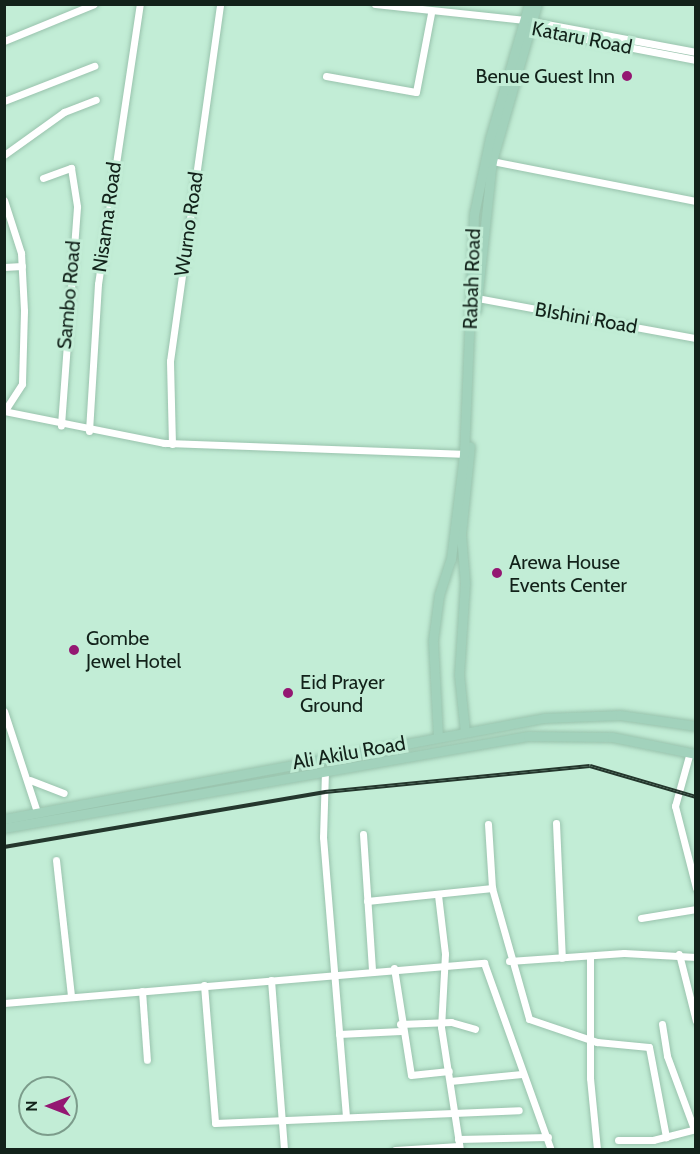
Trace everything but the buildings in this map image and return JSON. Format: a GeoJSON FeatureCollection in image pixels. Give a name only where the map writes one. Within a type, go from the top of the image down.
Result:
{"type":"FeatureCollection","features":[{"type":"Feature","properties":{"kind":"main road","name":"Rabah Road"},"geometry":{"type":"LineString","coordinates":[[465,732],[459,675],[465,583],[461,534],[477,298],[492,161],[531,21]]}},
{"type":"Feature","properties":{"kind":"main road","name":"Rabah Road"},"geometry":{"type":"LineString","coordinates":[[438,737],[433,640],[451,559],[464,454],[476,206],[531,21]]}},
{"type":"Feature","properties":{"kind":"main road","name":"Ali Akilu Road"},"geometry":{"type":"LineString","coordinates":[[4,819],[465,732],[593,714],[695,726]]}},
{"type":"Feature","properties":{"kind":"main road","name":"Ali Akilu Road"},"geometry":{"type":"LineString","coordinates":[[4,828],[325,771],[554,734],[612,737],[693,753]]}},
{"type":"Feature","properties":{"kind":"street"},"geometry":{"type":"LineString","coordinates":[[4,41],[94,4]]}},
{"type":"Feature","properties":{"kind":"street","name":"Nisama Road"},"geometry":{"type":"LineString","coordinates":[[89,431],[98,284],[140,4]]}},
{"type":"Feature","properties":{"kind":"street","name":"Wurno Road"},"geometry":{"type":"LineString","coordinates":[[172,444],[170,361],[220,4]]}},
{"type":"Feature","properties":{"kind":"street","name":"Kataru Road"},"geometry":{"type":"LineString","coordinates":[[375,4],[512,22],[531,21],[696,52]]}},
{"type":"Feature","properties":{"kind":"street"},"geometry":{"type":"LineString","coordinates":[[326,76],[416,92],[431,13]]}},
{"type":"Feature","properties":{"kind":"street","name":"Kataru Road"},"geometry":{"type":"LineString","coordinates":[[531,21],[696,60]]}},
{"type":"Feature","properties":{"kind":"street"},"geometry":{"type":"LineString","coordinates":[[4,100],[94,66]]}},
{"type":"Feature","properties":{"kind":"street"},"geometry":{"type":"LineString","coordinates":[[4,155],[64,111],[96,100]]}},
{"type":"Feature","properties":{"kind":"street"},"geometry":{"type":"LineString","coordinates":[[492,161],[696,201]]}},
{"type":"Feature","properties":{"kind":"street","name":"Sambo Road"},"geometry":{"type":"LineString","coordinates":[[43,178],[69,167],[77,207],[61,424]]}},
{"type":"Feature","properties":{"kind":"street"},"geometry":{"type":"LineString","coordinates":[[4,200],[22,266],[24,369],[22,384],[5,410],[89,431],[172,444],[464,454]]}},
{"type":"Feature","properties":{"kind":"street"},"geometry":{"type":"LineString","coordinates":[[4,267],[22,266]]}},
{"type":"Feature","properties":{"kind":"street","name":"BIshini Road"},"geometry":{"type":"LineString","coordinates":[[477,298],[696,338]]}},
{"type":"Feature","properties":{"kind":"street"},"geometry":{"type":"LineString","coordinates":[[4,711],[30,780],[37,812]]}},
{"type":"Feature","properties":{"kind":"street"},"geometry":{"type":"LineString","coordinates":[[693,753],[675,806],[696,888]]}},
{"type":"Feature","properties":{"kind":"street"},"geometry":{"type":"LineString","coordinates":[[325,771],[323,837],[346,1117]]}},
{"type":"Feature","properties":{"kind":"street"},"geometry":{"type":"LineString","coordinates":[[30,780],[64,793]]}},
{"type":"Feature","properties":{"kind":"street"},"geometry":{"type":"LineString","coordinates":[[556,823],[562,958]]}},
{"type":"Feature","properties":{"kind":"street"},"geometry":{"type":"LineString","coordinates":[[488,824],[492,888],[509,961],[529,1019],[594,1041],[650,1048],[666,1137]]}},
{"type":"Feature","properties":{"kind":"street"},"geometry":{"type":"LineString","coordinates":[[363,834],[372,969]]}},
{"type":"Feature","properties":{"kind":"street"},"geometry":{"type":"LineString","coordinates":[[56,861],[71,996]]}},
{"type":"Feature","properties":{"kind":"street"},"geometry":{"type":"LineString","coordinates":[[367,901],[492,888]]}},
{"type":"Feature","properties":{"kind":"street"},"geometry":{"type":"LineString","coordinates":[[438,895],[444,966],[441,1023],[459,1145]]}},
{"type":"Feature","properties":{"kind":"street"},"geometry":{"type":"LineString","coordinates":[[641,918],[696,909]]}},
{"type":"Feature","properties":{"kind":"street"},"geometry":{"type":"LineString","coordinates":[[509,961],[642,953],[696,957]]}},
{"type":"Feature","properties":{"kind":"street"},"geometry":{"type":"LineString","coordinates":[[679,954],[696,1021]]}},
{"type":"Feature","properties":{"kind":"street"},"geometry":{"type":"LineString","coordinates":[[590,957],[594,1041],[590,1078],[597,1149]]}},
{"type":"Feature","properties":{"kind":"street"},"geometry":{"type":"LineString","coordinates":[[4,1003],[372,969],[484,963],[522,1074],[552,1149]]}},
{"type":"Feature","properties":{"kind":"street"},"geometry":{"type":"LineString","coordinates":[[394,968],[400,1028],[411,1075],[448,1071]]}},
{"type":"Feature","properties":{"kind":"street"},"geometry":{"type":"LineString","coordinates":[[271,980],[284,1149]]}},
{"type":"Feature","properties":{"kind":"street"},"geometry":{"type":"LineString","coordinates":[[204,985],[215,1123],[519,1110]]}},
{"type":"Feature","properties":{"kind":"street"},"geometry":{"type":"LineString","coordinates":[[142,991],[147,1060]]}},
{"type":"Feature","properties":{"kind":"street"},"geometry":{"type":"LineString","coordinates":[[339,1034],[441,1023],[475,1029]]}},
{"type":"Feature","properties":{"kind":"street"},"geometry":{"type":"LineString","coordinates":[[618,1140],[666,1137],[695,1129],[667,1056],[662,1024]]}},
{"type":"Feature","properties":{"kind":"street"},"geometry":{"type":"LineString","coordinates":[[450,1082],[522,1074]]}},
{"type":"Feature","properties":{"kind":"street"},"geometry":{"type":"LineString","coordinates":[[395,1149],[548,1137]]}},
{"type":"Feature","properties":{"kind":"railway"},"geometry":{"type":"LineString","coordinates":[[4,847],[325,792],[590,766],[696,797]]}},
{"type":"Feature","properties":{"kind":"place","name":"Benue Guest Inn"},"geometry":{"type":"Point","coordinates":[627,76]}},
{"type":"Feature","properties":{"kind":"place","name":"Arewa House Events Center"},"geometry":{"type":"Point","coordinates":[497,573]}},
{"type":"Feature","properties":{"kind":"place","name":"Gombe Jewel Hotel"},"geometry":{"type":"Point","coordinates":[74,650]}},
{"type":"Feature","properties":{"kind":"place","name":"Eid Prayer Ground"},"geometry":{"type":"Point","coordinates":[288,693]}}]}
